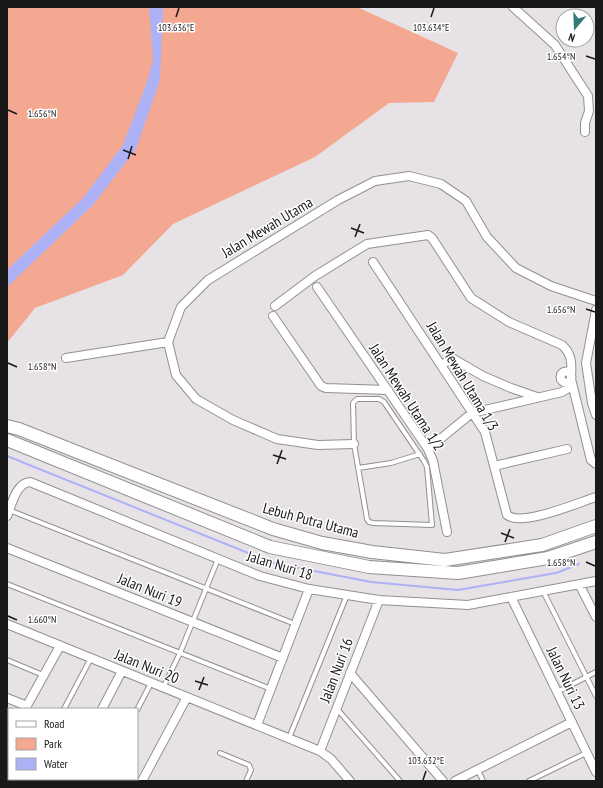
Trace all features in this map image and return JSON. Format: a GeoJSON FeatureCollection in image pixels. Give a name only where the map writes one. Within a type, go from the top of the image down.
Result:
{"type":"FeatureCollection","features":[{"type":"Feature","properties":{"kind":"main road","name":"Lebuh Putra Utama"},"geometry":{"type":"LineString","coordinates":[[7,426],[34,434],[273,529],[322,543],[372,552],[445,560],[542,545],[596,526]]}},
{"type":"Feature","properties":{"kind":"main road"},"geometry":{"type":"LineString","coordinates":[[8,443],[270,547],[369,567],[458,573],[548,558],[596,542]]}},
{"type":"Feature","properties":{"kind":"street"},"geometry":{"type":"LineString","coordinates":[[513,7],[555,45],[588,96],[589,111],[585,123],[585,132]]}},
{"type":"Feature","properties":{"kind":"street","name":"Jalan Mewah Utama"},"geometry":{"type":"LineString","coordinates":[[168,342],[182,307],[208,280],[338,200],[375,181],[409,176],[441,184],[466,202],[487,238],[516,268],[551,286],[596,302]]}},
{"type":"Feature","properties":{"kind":"street"},"geometry":{"type":"LineString","coordinates":[[275,306],[315,276],[367,244],[428,235],[432,238],[471,298],[509,322],[562,345],[568,351],[572,361],[571,379],[567,389],[562,392],[472,413],[428,449]]}},
{"type":"Feature","properties":{"kind":"street","name":"Jalan Mewah Utama 1/3"},"geometry":{"type":"LineString","coordinates":[[373,262],[485,432],[507,516],[516,520],[534,517],[596,497]]}},
{"type":"Feature","properties":{"kind":"street","name":"Jalan Mewah Utama 1/2"},"geometry":{"type":"LineString","coordinates":[[317,287],[428,449],[433,462],[446,532]]}},
{"type":"Feature","properties":{"kind":"street"},"geometry":{"type":"LineString","coordinates":[[596,310],[586,363],[592,403],[596,415]]}},
{"type":"Feature","properties":{"kind":"street"},"geometry":{"type":"LineString","coordinates":[[273,316],[321,386],[326,388],[388,390]]}},
{"type":"Feature","properties":{"kind":"street"},"geometry":{"type":"LineString","coordinates":[[66,358],[168,342],[176,375],[196,399],[233,420],[277,439],[318,445],[354,444]]}},
{"type":"Feature","properties":{"kind":"street"},"geometry":{"type":"LineString","coordinates":[[554,393],[567,361],[568,351]]}},
{"type":"Feature","properties":{"kind":"street"},"geometry":{"type":"LineString","coordinates":[[442,365],[450,358],[454,359],[483,376],[511,388],[538,397]]}},
{"type":"Feature","properties":{"kind":"street"},"geometry":{"type":"LineString","coordinates":[[561,376],[568,372],[571,379],[591,460],[596,464]]}},
{"type":"Feature","properties":{"kind":"street"},"geometry":{"type":"LineString","coordinates":[[494,466],[567,449]]}},
{"type":"Feature","properties":{"kind":"street","name":"Jalan Nuri 18"},"geometry":{"type":"LineString","coordinates":[[8,513],[20,486],[24,482],[30,482],[260,576],[309,589],[378,600],[468,605],[596,582]]}},
{"type":"Feature","properties":{"kind":"street","name":"Jalan Nuri 19"},"geometry":{"type":"LineString","coordinates":[[7,548],[283,658]]}},
{"type":"Feature","properties":{"kind":"street"},"geometry":{"type":"LineString","coordinates":[[580,584],[596,617]]}},
{"type":"Feature","properties":{"kind":"street"},"geometry":{"type":"LineString","coordinates":[[257,725],[309,589]]}},
{"type":"Feature","properties":{"kind":"street","name":"Jalan Nuri 13"},"geometry":{"type":"LineString","coordinates":[[511,597],[596,772]]}},
{"type":"Feature","properties":{"kind":"street","name":"Jalan Nuri 16"},"geometry":{"type":"LineString","coordinates":[[320,751],[378,600]]}},
{"type":"Feature","properties":{"kind":"street","name":"Jalan Nuri 20"},"geometry":{"type":"LineString","coordinates":[[7,624],[320,751],[332,759],[350,781]]}},
{"type":"Feature","properties":{"kind":"street"},"geometry":{"type":"LineString","coordinates":[[7,698],[26,707],[60,646]]}},
{"type":"Feature","properties":{"kind":"street"},"geometry":{"type":"LineString","coordinates":[[103,708],[122,671]]}},
{"type":"Feature","properties":{"kind":"street"},"geometry":{"type":"LineString","coordinates":[[350,673],[443,781]]}},
{"type":"Feature","properties":{"kind":"street"},"geometry":{"type":"LineString","coordinates":[[142,781],[187,698]]}},
{"type":"Feature","properties":{"kind":"street"},"geometry":{"type":"LineString","coordinates":[[455,781],[572,722]]}},
{"type":"Feature","properties":{"kind":"lane"},"geometry":{"type":"LineString","coordinates":[[357,399],[379,399],[384,402],[420,454],[427,468],[433,522],[432,525],[369,522],[354,444],[354,401],[357,399]]}},
{"type":"Feature","properties":{"kind":"lane"},"geometry":{"type":"LineString","coordinates":[[358,468],[391,463],[420,454]]}},
{"type":"Feature","properties":{"kind":"lane"},"geometry":{"type":"LineString","coordinates":[[8,513],[296,624]]}},
{"type":"Feature","properties":{"kind":"lane"},"geometry":{"type":"LineString","coordinates":[[164,688],[180,653],[218,558]]}},
{"type":"Feature","properties":{"kind":"lane"},"geometry":{"type":"LineString","coordinates":[[7,584],[271,689]]}},
{"type":"Feature","properties":{"kind":"lane"},"geometry":{"type":"LineString","coordinates":[[543,591],[596,696]]}},
{"type":"Feature","properties":{"kind":"lane"},"geometry":{"type":"LineString","coordinates":[[289,738],[347,595]]}},
{"type":"Feature","properties":{"kind":"lane"},"geometry":{"type":"LineString","coordinates":[[65,708],[91,658]]}},
{"type":"Feature","properties":{"kind":"lane"},"geometry":{"type":"LineString","coordinates":[[7,660],[43,675]]}},
{"type":"Feature","properties":{"kind":"lane"},"geometry":{"type":"LineString","coordinates":[[557,692],[596,672]]}},
{"type":"Feature","properties":{"kind":"lane"},"geometry":{"type":"LineString","coordinates":[[138,708],[151,683]]}},
{"type":"Feature","properties":{"kind":"lane"},"geometry":{"type":"LineString","coordinates":[[336,708],[400,781]]}},
{"type":"Feature","properties":{"kind":"lane"},"geometry":{"type":"LineString","coordinates":[[529,781],[587,752]]}},
{"type":"Feature","properties":{"kind":"lane"},"geometry":{"type":"LineString","coordinates":[[220,753],[249,765],[251,770],[246,781]]}},
{"type":"Feature","properties":{"kind":"lane"},"geometry":{"type":"LineString","coordinates":[[478,770],[483,781]]}},
{"type":"Feature","properties":{"kind":"green space"},"geometry":{"type":"Polygon","coordinates":[[[7,7],[357,7],[458,53],[434,102],[389,103],[315,157],[173,224],[123,275],[35,308],[7,343],[7,7]]]}},
{"type":"Feature","properties":{"kind":"water"},"geometry":{"type":"Polygon","coordinates":[[[149,7],[163,7],[160,80],[136,149],[93,205],[7,287],[7,270],[83,198],[123,145],[147,82],[153,60],[149,7]]]}},
{"type":"Feature","properties":{"kind":"waterway"},"geometry":{"type":"LineString","coordinates":[[7,456],[273,563],[371,582],[458,590],[556,573],[579,564]]}}]}
